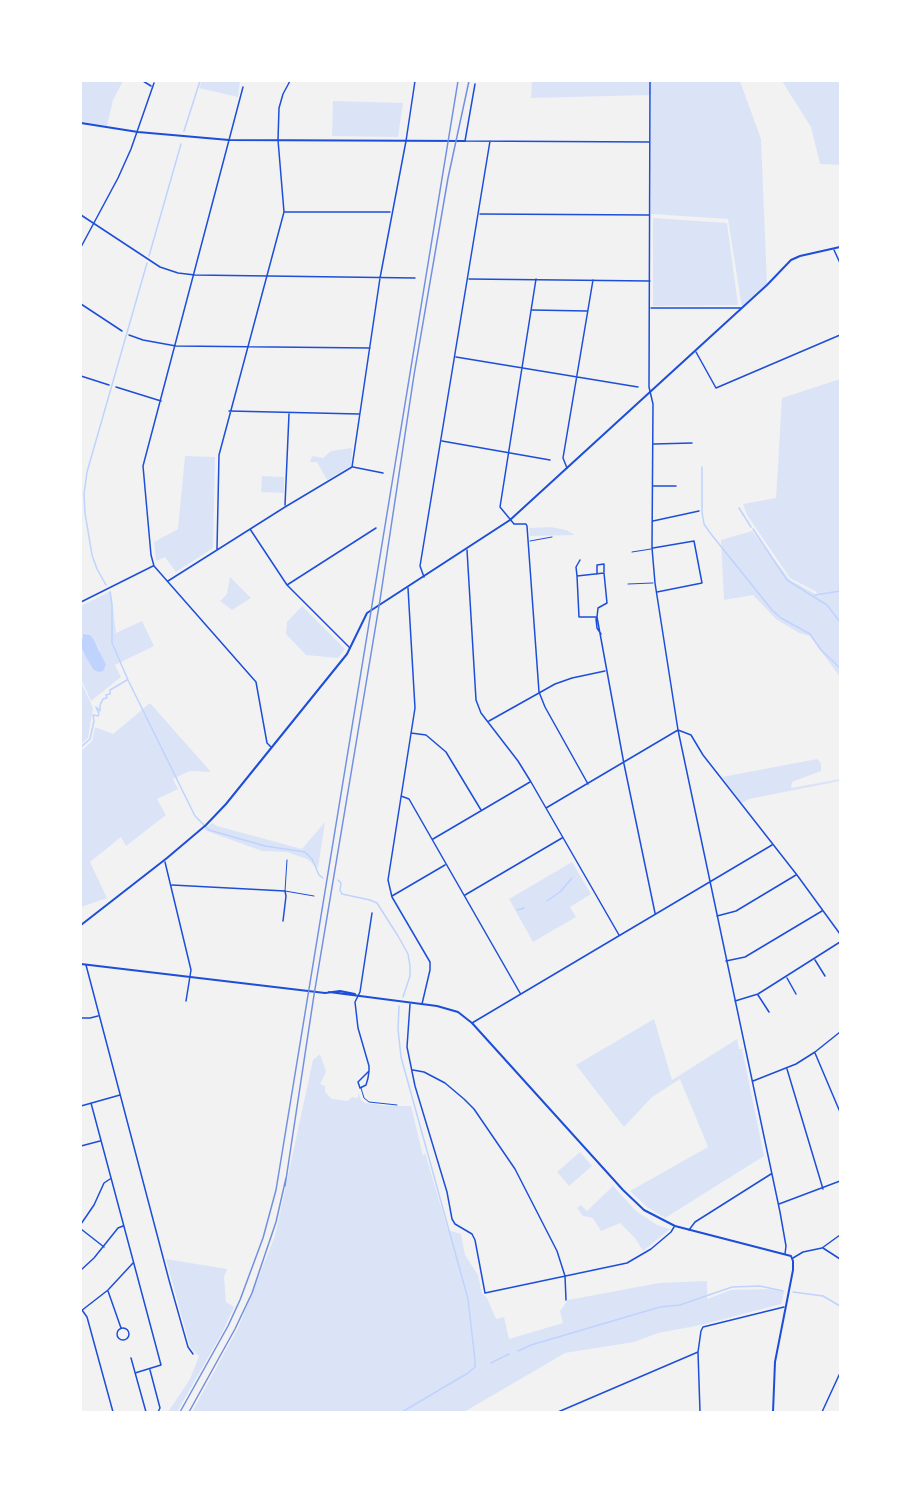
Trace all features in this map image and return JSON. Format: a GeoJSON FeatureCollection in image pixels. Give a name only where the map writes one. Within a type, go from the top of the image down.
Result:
{"type":"FeatureCollection","features":[{"type":"Feature","properties":{"kind":"street"},"geometry":{"type":"LineString","coordinates":[[143,81],[152,87]]}},
{"type":"Feature","properties":{"kind":"street"},"geometry":{"type":"LineString","coordinates":[[217,550],[219,455],[284,212],[279,140],[280,101],[290,81]]}},
{"type":"Feature","properties":{"kind":"street"},"geometry":{"type":"LineString","coordinates":[[352,467],[380,278],[416,81]]}},
{"type":"Feature","properties":{"kind":"street"},"geometry":{"type":"LineString","coordinates":[[650,81],[649,387],[651,391],[653,486],[652,548],[655,582],[678,730],[787,1254]]}},
{"type":"Feature","properties":{"kind":"street"},"geometry":{"type":"LineString","coordinates":[[81,247],[118,178],[138,132],[154,83]]}},
{"type":"Feature","properties":{"kind":"street"},"geometry":{"type":"LineString","coordinates":[[465,141],[475,84]]}},
{"type":"Feature","properties":{"kind":"street"},"geometry":{"type":"LineString","coordinates":[[243,87],[143,466],[154,566],[256,682],[267,743],[272,748]]}},
{"type":"Feature","properties":{"kind":"street"},"geometry":{"type":"LineString","coordinates":[[81,123],[138,132],[229,140],[650,142]]}},
{"type":"Feature","properties":{"kind":"street"},"geometry":{"type":"LineString","coordinates":[[424,577],[420,566],[490,141]]}},
{"type":"Feature","properties":{"kind":"street"},"geometry":{"type":"LineString","coordinates":[[284,212],[391,212]]}},
{"type":"Feature","properties":{"kind":"street"},"geometry":{"type":"LineString","coordinates":[[479,213],[649,215]]}},
{"type":"Feature","properties":{"kind":"street"},"geometry":{"type":"LineString","coordinates":[[81,215],[160,267],[178,273],[266,277],[415,278]]}},
{"type":"Feature","properties":{"kind":"street"},"geometry":{"type":"LineString","coordinates":[[81,925],[164,861],[205,826],[232,797],[351,648],[367,613],[510,520],[768,285],[790,261],[800,256],[840,247]]}},
{"type":"Feature","properties":{"kind":"street"},"geometry":{"type":"LineString","coordinates":[[833,249],[840,263]]}},
{"type":"Feature","properties":{"kind":"street"},"geometry":{"type":"LineString","coordinates":[[468,279],[651,281]]}},
{"type":"Feature","properties":{"kind":"street"},"geometry":{"type":"LineString","coordinates":[[536,279],[500,507],[514,524],[525,524],[539,692],[588,784]]}},
{"type":"Feature","properties":{"kind":"street"},"geometry":{"type":"LineString","coordinates":[[567,468],[563,458],[593,280]]}},
{"type":"Feature","properties":{"kind":"street"},"geometry":{"type":"LineString","coordinates":[[81,304],[122,331]]}},
{"type":"Feature","properties":{"kind":"street"},"geometry":{"type":"LineString","coordinates":[[651,308],[742,308]]}},
{"type":"Feature","properties":{"kind":"street"},"geometry":{"type":"LineString","coordinates":[[531,310],[588,311]]}},
{"type":"Feature","properties":{"kind":"street"},"geometry":{"type":"LineString","coordinates":[[129,335],[176,346],[371,348]]}},
{"type":"Feature","properties":{"kind":"street"},"geometry":{"type":"LineString","coordinates":[[695,351],[716,388],[840,335]]}},
{"type":"Feature","properties":{"kind":"street"},"geometry":{"type":"LineString","coordinates":[[455,357],[638,387]]}},
{"type":"Feature","properties":{"kind":"street"},"geometry":{"type":"LineString","coordinates":[[81,376],[109,385]]}},
{"type":"Feature","properties":{"kind":"street"},"geometry":{"type":"LineString","coordinates":[[116,387],[161,401]]}},
{"type":"Feature","properties":{"kind":"street"},"geometry":{"type":"LineString","coordinates":[[229,411],[360,414]]}},
{"type":"Feature","properties":{"kind":"street"},"geometry":{"type":"LineString","coordinates":[[285,507],[289,413]]}},
{"type":"Feature","properties":{"kind":"street"},"geometry":{"type":"LineString","coordinates":[[441,441],[550,460]]}},
{"type":"Feature","properties":{"kind":"street"},"geometry":{"type":"LineString","coordinates":[[652,444],[692,443]]}},
{"type":"Feature","properties":{"kind":"street"},"geometry":{"type":"LineString","coordinates":[[166,582],[352,467],[383,472]]}},
{"type":"Feature","properties":{"kind":"street"},"geometry":{"type":"LineString","coordinates":[[653,486],[676,486]]}},
{"type":"Feature","properties":{"kind":"street"},"geometry":{"type":"LineString","coordinates":[[653,520],[699,511]]}},
{"type":"Feature","properties":{"kind":"street"},"geometry":{"type":"LineString","coordinates":[[287,585],[376,528]]}},
{"type":"Feature","properties":{"kind":"street"},"geometry":{"type":"LineString","coordinates":[[250,529],[287,585],[351,648]]}},
{"type":"Feature","properties":{"kind":"street"},"geometry":{"type":"LineString","coordinates":[[652,548],[694,541],[702,583],[657,592]]}},
{"type":"Feature","properties":{"kind":"street"},"geometry":{"type":"LineString","coordinates":[[467,550],[476,700],[488,722],[531,782],[619,935]]}},
{"type":"Feature","properties":{"kind":"street"},"geometry":{"type":"LineString","coordinates":[[580,560],[576,567],[579,617],[597,617]]}},
{"type":"Feature","properties":{"kind":"street"},"geometry":{"type":"LineString","coordinates":[[597,574],[597,565],[604,564],[608,602],[598,608],[597,628],[601,635],[605,670],[656,914]]}},
{"type":"Feature","properties":{"kind":"street"},"geometry":{"type":"LineString","coordinates":[[81,602],[154,566]]}},
{"type":"Feature","properties":{"kind":"street"},"geometry":{"type":"LineString","coordinates":[[577,576],[604,573]]}},
{"type":"Feature","properties":{"kind":"street"},"geometry":{"type":"LineString","coordinates":[[408,587],[415,696],[388,873],[392,897],[430,962],[423,1004]]}},
{"type":"Feature","properties":{"kind":"street"},"geometry":{"type":"LineString","coordinates":[[488,722],[539,692],[572,678],[605,670]]}},
{"type":"Feature","properties":{"kind":"street"},"geometry":{"type":"LineString","coordinates":[[546,808],[624,764],[678,730]]}},
{"type":"Feature","properties":{"kind":"street"},"geometry":{"type":"LineString","coordinates":[[678,730],[691,735],[703,755],[840,934]]}},
{"type":"Feature","properties":{"kind":"street"},"geometry":{"type":"LineString","coordinates":[[411,733],[426,735],[446,752],[481,811]]}},
{"type":"Feature","properties":{"kind":"street"},"geometry":{"type":"LineString","coordinates":[[432,839],[531,782]]}},
{"type":"Feature","properties":{"kind":"street"},"geometry":{"type":"LineString","coordinates":[[401,796],[409,800],[520,994]]}},
{"type":"Feature","properties":{"kind":"street"},"geometry":{"type":"LineString","coordinates":[[464,895],[562,837]]}},
{"type":"Feature","properties":{"kind":"street"},"geometry":{"type":"LineString","coordinates":[[472,1023],[773,844]]}},
{"type":"Feature","properties":{"kind":"street"},"geometry":{"type":"LineString","coordinates":[[164,861],[172,885],[190,970],[186,1002]]}},
{"type":"Feature","properties":{"kind":"street"},"geometry":{"type":"LineString","coordinates":[[392,897],[446,865]]}},
{"type":"Feature","properties":{"kind":"street"},"geometry":{"type":"LineString","coordinates":[[717,916],[736,911],[797,875]]}},
{"type":"Feature","properties":{"kind":"street"},"geometry":{"type":"LineString","coordinates":[[172,885],[285,891],[283,921]]}},
{"type":"Feature","properties":{"kind":"street"},"geometry":{"type":"LineString","coordinates":[[726,962],[745,957],[823,910]]}},
{"type":"Feature","properties":{"kind":"street"},"geometry":{"type":"LineString","coordinates":[[369,1071],[358,1082],[361,1088],[366,1085],[369,1071],[357,1023],[355,1002],[358,996],[372,913]]}},
{"type":"Feature","properties":{"kind":"street"},"geometry":{"type":"LineString","coordinates":[[735,1000],[758,994],[840,942]]}},
{"type":"Feature","properties":{"kind":"street"},"geometry":{"type":"LineString","coordinates":[[814,959],[825,976]]}},
{"type":"Feature","properties":{"kind":"street"},"geometry":{"type":"LineString","coordinates":[[81,964],[423,1004],[451,1008],[466,1016],[623,1190],[644,1210],[675,1226],[787,1254],[792,1258],[793,1270],[776,1362],[773,1412]]}},
{"type":"Feature","properties":{"kind":"street"},"geometry":{"type":"LineString","coordinates":[[86,964],[188,1347],[193,1354]]}},
{"type":"Feature","properties":{"kind":"street"},"geometry":{"type":"LineString","coordinates":[[786,977],[796,994]]}},
{"type":"Feature","properties":{"kind":"street"},"geometry":{"type":"LineString","coordinates":[[758,994],[769,1012]]}},
{"type":"Feature","properties":{"kind":"street"},"geometry":{"type":"LineString","coordinates":[[410,1003],[407,1047],[411,1070],[447,1192],[452,1219],[454,1224],[472,1234],[475,1240],[485,1293],[627,1263],[642,1256],[675,1226]]}},
{"type":"Feature","properties":{"kind":"street"},"geometry":{"type":"LineString","coordinates":[[81,1018],[99,1015]]}},
{"type":"Feature","properties":{"kind":"street"},"geometry":{"type":"LineString","coordinates":[[752,1082],[787,1068],[815,1053],[840,1032]]}},
{"type":"Feature","properties":{"kind":"street"},"geometry":{"type":"LineString","coordinates":[[815,1053],[840,1112]]}},
{"type":"Feature","properties":{"kind":"street"},"geometry":{"type":"LineString","coordinates":[[787,1068],[823,1189]]}},
{"type":"Feature","properties":{"kind":"street"},"geometry":{"type":"LineString","coordinates":[[411,1070],[424,1072],[445,1083],[474,1109],[515,1169],[557,1251],[565,1276],[566,1300]]}},
{"type":"Feature","properties":{"kind":"street"},"geometry":{"type":"LineString","coordinates":[[81,1106],[120,1095]]}},
{"type":"Feature","properties":{"kind":"street"},"geometry":{"type":"LineString","coordinates":[[91,1103],[161,1365],[135,1373]]}},
{"type":"Feature","properties":{"kind":"street"},"geometry":{"type":"LineString","coordinates":[[81,1146],[101,1140]]}},
{"type":"Feature","properties":{"kind":"street"},"geometry":{"type":"LineString","coordinates":[[689,1230],[695,1222],[771,1174]]}},
{"type":"Feature","properties":{"kind":"street"},"geometry":{"type":"LineString","coordinates":[[81,1224],[94,1205],[104,1183],[111,1179]]}},
{"type":"Feature","properties":{"kind":"street"},"geometry":{"type":"LineString","coordinates":[[778,1204],[840,1181]]}},
{"type":"Feature","properties":{"kind":"street"},"geometry":{"type":"LineString","coordinates":[[81,1269],[104,1247],[118,1228],[123,1226]]}},
{"type":"Feature","properties":{"kind":"street"},"geometry":{"type":"LineString","coordinates":[[81,1229],[104,1247]]}},
{"type":"Feature","properties":{"kind":"street"},"geometry":{"type":"LineString","coordinates":[[792,1258],[803,1252],[822,1248],[840,1235]]}},
{"type":"Feature","properties":{"kind":"street"},"geometry":{"type":"LineString","coordinates":[[822,1248],[840,1259]]}},
{"type":"Feature","properties":{"kind":"street"},"geometry":{"type":"LineString","coordinates":[[113,1412],[87,1317],[82,1310],[108,1290],[134,1262]]}},
{"type":"Feature","properties":{"kind":"street"},"geometry":{"type":"LineString","coordinates":[[108,1290],[121,1328],[129,1332],[129,1336],[124,1340],[120,1340],[116,1335],[121,1328]]}},
{"type":"Feature","properties":{"kind":"street"},"geometry":{"type":"LineString","coordinates":[[700,1412],[698,1352],[701,1330],[707,1325],[780,1306],[785,1307]]}},
{"type":"Feature","properties":{"kind":"street"},"geometry":{"type":"LineString","coordinates":[[558,1412],[698,1352]]}},
{"type":"Feature","properties":{"kind":"street"},"geometry":{"type":"LineString","coordinates":[[131,1358],[146,1412]]}},
{"type":"Feature","properties":{"kind":"street"},"geometry":{"type":"LineString","coordinates":[[150,1369],[160,1408],[158,1412]]}},
{"type":"Feature","properties":{"kind":"street"},"geometry":{"type":"LineString","coordinates":[[822,1412],[840,1373]]}},
{"type":"Feature","properties":{"kind":"lane"},"geometry":{"type":"LineString","coordinates":[[528,541],[552,537]]}},
{"type":"Feature","properties":{"kind":"lane"},"geometry":{"type":"LineString","coordinates":[[632,552],[652,548]]}},
{"type":"Feature","properties":{"kind":"lane"},"geometry":{"type":"LineString","coordinates":[[628,584],[655,582]]}},
{"type":"Feature","properties":{"kind":"lane"},"geometry":{"type":"LineString","coordinates":[[287,860],[285,891],[314,896]]}},
{"type":"Feature","properties":{"kind":"lane"},"geometry":{"type":"LineString","coordinates":[[361,1088],[364,1098],[369,1102],[397,1106]]}},
{"type":"Feature","properties":{"kind":"shaded area"},"geometry":{"type":"Polygon","coordinates":[[[81,81],[123,81],[113,100],[107,126],[81,123],[81,81]]]}},
{"type":"Feature","properties":{"kind":"shaded area"},"geometry":{"type":"Polygon","coordinates":[[[202,81],[240,81],[238,97],[199,88],[202,81]]]}},
{"type":"Feature","properties":{"kind":"shaded area"},"geometry":{"type":"Polygon","coordinates":[[[532,81],[740,81],[761,139],[767,285],[742,308],[728,219],[651,214],[651,95],[531,98],[532,81]]]}},
{"type":"Feature","properties":{"kind":"shaded area"},"geometry":{"type":"Polygon","coordinates":[[[782,81],[840,81],[840,165],[820,164],[811,127],[782,81]]]}},
{"type":"Feature","properties":{"kind":"shaded area"},"geometry":{"type":"Polygon","coordinates":[[[333,101],[403,103],[398,137],[332,136],[333,101]]]}},
{"type":"Feature","properties":{"kind":"shaded area"},"geometry":{"type":"Polygon","coordinates":[[[653,218],[727,223],[738,305],[653,306],[653,218]]]}},
{"type":"Feature","properties":{"kind":"shaded area"},"geometry":{"type":"Polygon","coordinates":[[[840,379],[840,677],[810,636],[799,633],[776,619],[753,595],[724,600],[721,540],[752,531],[790,580],[821,597],[815,591],[790,578],[747,515],[743,504],[776,498],[782,398],[840,379]]]}},
{"type":"Feature","properties":{"kind":"shaded area"},"geometry":{"type":"Polygon","coordinates":[[[352,448],[351,466],[327,480],[317,462],[310,462],[312,456],[323,458],[331,451],[352,448]]]}},
{"type":"Feature","properties":{"kind":"shaded area"},"geometry":{"type":"Polygon","coordinates":[[[185,456],[215,457],[213,548],[176,572],[165,557],[156,561],[154,542],[178,529],[185,456]]]}},
{"type":"Feature","properties":{"kind":"shaded area"},"geometry":{"type":"Polygon","coordinates":[[[262,476],[284,477],[284,493],[261,492],[262,476]]]}},
{"type":"Feature","properties":{"kind":"shaded area"},"geometry":{"type":"Polygon","coordinates":[[[551,527],[566,530],[575,535],[530,536],[529,528],[551,527]]]}},
{"type":"Feature","properties":{"kind":"shaded area"},"geometry":{"type":"Polygon","coordinates":[[[230,577],[251,598],[232,610],[220,601],[227,594],[230,577]]]}},
{"type":"Feature","properties":{"kind":"shaded area"},"geometry":{"type":"Polygon","coordinates":[[[111,591],[116,633],[142,621],[154,646],[115,665],[121,677],[91,701],[81,679],[81,647],[93,669],[100,650],[90,635],[83,634],[81,638],[81,606],[111,591]]]}},
{"type":"Feature","properties":{"kind":"shaded area"},"geometry":{"type":"Polygon","coordinates":[[[302,606],[345,649],[338,658],[306,655],[286,634],[287,622],[302,606]]]}},
{"type":"Feature","properties":{"kind":"shaded area"},"geometry":{"type":"Polygon","coordinates":[[[81,682],[93,708],[88,738],[81,744],[81,682]]]}},
{"type":"Feature","properties":{"kind":"shaded area"},"geometry":{"type":"Polygon","coordinates":[[[150,703],[211,772],[190,771],[173,779],[178,789],[157,799],[166,815],[126,846],[121,837],[90,862],[107,898],[81,907],[81,751],[92,741],[95,727],[113,734],[150,703]]]}},
{"type":"Feature","properties":{"kind":"shaded area"},"geometry":{"type":"Polygon","coordinates":[[[817,759],[821,763],[821,771],[792,782],[791,788],[840,779],[840,781],[749,799],[742,803],[722,777],[817,759]]]}},
{"type":"Feature","properties":{"kind":"shaded area"},"geometry":{"type":"Polygon","coordinates":[[[325,822],[318,868],[307,859],[287,852],[262,851],[204,830],[212,823],[302,849],[325,822]]]}},
{"type":"Feature","properties":{"kind":"shaded area"},"geometry":{"type":"Polygon","coordinates":[[[572,862],[591,894],[570,907],[576,917],[533,942],[509,899],[572,862]]]}},
{"type":"Feature","properties":{"kind":"shaded area"},"geometry":{"type":"Polygon","coordinates":[[[654,1019],[672,1080],[737,1039],[739,1049],[742,1049],[764,1156],[665,1218],[647,1207],[630,1191],[708,1147],[680,1079],[652,1097],[624,1127],[576,1065],[654,1019]]]}},
{"type":"Feature","properties":{"kind":"shaded area"},"geometry":{"type":"Polygon","coordinates":[[[320,1054],[326,1072],[320,1084],[325,1086],[325,1092],[332,1099],[348,1101],[352,1097],[358,1098],[358,1092],[365,1103],[411,1106],[423,1156],[425,1153],[448,1230],[461,1234],[465,1255],[478,1275],[482,1293],[487,1298],[496,1319],[504,1317],[509,1339],[563,1323],[560,1311],[568,1300],[659,1283],[707,1281],[707,1299],[731,1290],[768,1289],[784,1292],[781,1304],[701,1325],[658,1333],[634,1342],[565,1353],[464,1412],[192,1412],[238,1328],[275,1236],[313,1060],[320,1054]]]}},
{"type":"Feature","properties":{"kind":"shaded area"},"geometry":{"type":"Polygon","coordinates":[[[580,1152],[592,1166],[569,1186],[557,1172],[580,1152]]]}},
{"type":"Feature","properties":{"kind":"shaded area"},"geometry":{"type":"Polygon","coordinates":[[[613,1186],[636,1211],[657,1225],[670,1229],[643,1251],[635,1238],[620,1223],[601,1231],[593,1218],[583,1216],[577,1208],[581,1205],[587,1211],[613,1186]]]}},
{"type":"Feature","properties":{"kind":"shaded area"},"geometry":{"type":"Polygon","coordinates":[[[166,1259],[227,1269],[224,1277],[226,1302],[234,1307],[222,1333],[177,1412],[168,1412],[190,1379],[199,1356],[190,1347],[166,1259]]]}},
{"type":"Feature","properties":{"kind":"water"},"geometry":{"type":"Polygon","coordinates":[[[83,634],[90,635],[94,640],[106,665],[103,671],[98,672],[93,669],[87,659],[81,647],[83,634]]]}},
{"type":"Feature","properties":{"kind":"waterway"},"geometry":{"type":"LineString","coordinates":[[184,131],[200,81]]}},
{"type":"Feature","properties":{"kind":"waterway"},"geometry":{"type":"LineString","coordinates":[[149,256],[181,144]]}},
{"type":"Feature","properties":{"kind":"waterway"},"geometry":{"type":"LineString","coordinates":[[106,585],[92,555],[84,494],[87,472],[147,263]]}},
{"type":"Feature","properties":{"kind":"waterway"},"geometry":{"type":"LineString","coordinates":[[702,467],[704,524],[772,610],[781,618],[810,634],[821,650],[840,668]]}},
{"type":"Feature","properties":{"kind":"waterway"},"geometry":{"type":"LineString","coordinates":[[739,508],[751,527]]}},
{"type":"Feature","properties":{"kind":"waterway"},"geometry":{"type":"LineString","coordinates":[[753,529],[787,580],[827,605],[840,622]]}},
{"type":"Feature","properties":{"kind":"waterway"},"geometry":{"type":"LineString","coordinates":[[815,595],[840,591]]}},
{"type":"Feature","properties":{"kind":"waterway"},"geometry":{"type":"LineString","coordinates":[[110,592],[112,643],[195,816],[209,830],[265,846],[305,852],[323,878]]}},
{"type":"Feature","properties":{"kind":"waterway"},"geometry":{"type":"LineString","coordinates":[[81,747],[90,739],[93,715],[98,716],[99,714],[96,707],[100,711],[100,705],[103,699],[107,698],[106,695],[110,694],[110,690],[127,680]]}},
{"type":"Feature","properties":{"kind":"waterway"},"geometry":{"type":"LineString","coordinates":[[547,901],[560,892],[572,878]]}},
{"type":"Feature","properties":{"kind":"waterway"},"geometry":{"type":"LineString","coordinates":[[338,880],[341,883],[342,894],[377,903],[398,936],[408,954],[410,966],[410,976],[403,997]]}},
{"type":"Feature","properties":{"kind":"waterway"},"geometry":{"type":"LineString","coordinates":[[517,910],[524,908]]}},
{"type":"Feature","properties":{"kind":"waterway"},"geometry":{"type":"LineString","coordinates":[[399,1006],[398,1029],[401,1057],[468,1299],[475,1360],[475,1367],[468,1373],[402,1412]]}},
{"type":"Feature","properties":{"kind":"waterway"},"geometry":{"type":"LineString","coordinates":[[518,1351],[531,1345],[660,1307],[680,1305],[732,1287],[760,1286],[783,1291]]}},
{"type":"Feature","properties":{"kind":"waterway"},"geometry":{"type":"LineString","coordinates":[[793,1292],[823,1296],[840,1306]]}},
{"type":"Feature","properties":{"kind":"waterway"},"geometry":{"type":"LineString","coordinates":[[491,1363],[509,1354]]}},
{"type":"Feature","properties":{"kind":"tram line"},"geometry":{"type":"LineString","coordinates":[[285,1186],[414,375],[448,178],[469,81]]}},
{"type":"Feature","properties":{"kind":"tram line"},"geometry":{"type":"LineString","coordinates":[[189,1412],[235,1329],[252,1293],[276,1222],[286,1178]]}},
{"type":"Feature","properties":{"kind":"railway"},"geometry":{"type":"LineString","coordinates":[[180,1412],[240,1300],[263,1238],[276,1190],[458,81]]}}]}
